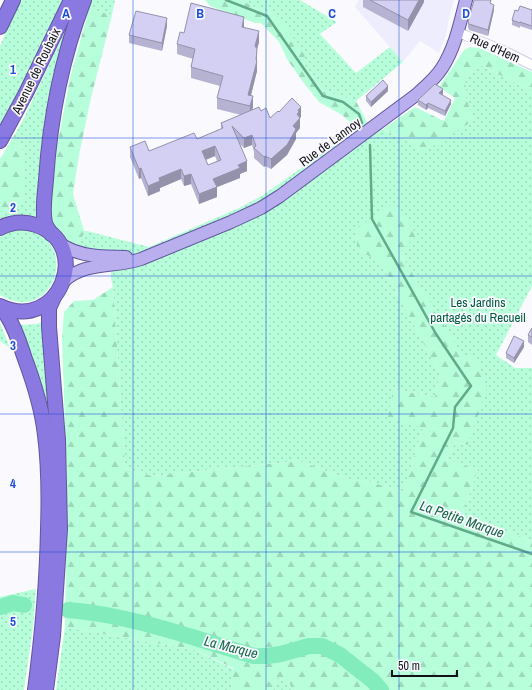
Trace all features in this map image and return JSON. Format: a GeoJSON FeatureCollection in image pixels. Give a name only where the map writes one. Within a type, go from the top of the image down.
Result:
{"type":"FeatureCollection","features":[{"type":"Feature","properties":{"kind":"highway"},"geometry":{"type":"LineString","coordinates":[[0,27],[13,0]]}},
{"type":"Feature","properties":{"kind":"highway","name":"Avenue de Roubaix"},"geometry":{"type":"LineString","coordinates":[[0,141],[26,93],[70,0]]}},
{"type":"Feature","properties":{"kind":"highway"},"geometry":{"type":"LineString","coordinates":[[46,690],[53,636],[60,529],[58,447],[49,327],[49,308],[64,281],[66,262],[62,249],[46,224],[44,215],[46,174],[51,132],[66,59],[84,0]]}},
{"type":"Feature","properties":{"kind":"highway"},"geometry":{"type":"LineString","coordinates":[[0,228],[15,223],[28,223],[40,227],[55,239]]}},
{"type":"Feature","properties":{"kind":"highway"},"geometry":{"type":"LineString","coordinates":[[0,306],[18,312],[29,311],[46,305],[54,297]]}},
{"type":"Feature","properties":{"kind":"highway"},"geometry":{"type":"LineString","coordinates":[[0,306],[7,315],[32,379],[40,409],[47,452],[47,563],[35,690]]}},
{"type":"Feature","properties":{"kind":"main road","name":"Rue de Lannoy"},"geometry":{"type":"LineString","coordinates":[[64,281],[81,269],[141,260],[231,222],[261,208],[280,196],[416,95],[435,78],[446,61],[457,32],[466,0]]}},
{"type":"Feature","properties":{"kind":"main road","name":"Rue de Lannoy"},"geometry":{"type":"LineString","coordinates":[[55,239],[66,248],[78,253],[101,256],[126,257],[157,252]]}},
{"type":"Feature","properties":{"kind":"street","name":"Rue d'Hem"},"geometry":{"type":"LineString","coordinates":[[457,32],[502,50],[532,65]]}},
{"type":"Feature","properties":{"kind":"shaded area"},"geometry":{"type":"Polygon","coordinates":[[[359,0],[454,0],[446,35],[439,53],[420,41],[403,62],[355,7],[359,0]]]}},
{"type":"Feature","properties":{"kind":"green space"},"geometry":{"type":"Polygon","coordinates":[[[20,0],[64,0],[10,111],[0,126],[0,46],[20,0]]]}},
{"type":"Feature","properties":{"kind":"green space"},"geometry":{"type":"Polygon","coordinates":[[[92,0],[115,0],[112,15],[89,9],[92,0]]]}},
{"type":"Feature","properties":{"kind":"green space"},"geometry":{"type":"Polygon","coordinates":[[[205,0],[241,0],[256,8],[276,15],[305,53],[304,64],[324,91],[356,101],[367,122],[358,129],[342,115],[319,102],[287,59],[279,42],[261,23],[255,23],[210,6],[205,0]]]}},
{"type":"Feature","properties":{"kind":"green space"},"geometry":{"type":"Polygon","coordinates":[[[241,0],[300,0],[337,22],[320,34],[356,73],[390,47],[403,62],[356,101],[324,91],[304,64],[276,15],[256,8],[241,0]]]}},
{"type":"Feature","properties":{"kind":"green space"},"geometry":{"type":"Polygon","coordinates":[[[89,9],[112,15],[91,98],[79,155],[73,194],[84,231],[87,231],[72,248],[53,226],[51,204],[57,147],[70,78],[89,9]]]}},
{"type":"Feature","properties":{"kind":"green space"},"geometry":{"type":"Polygon","coordinates":[[[65,31],[51,93],[41,148],[37,219],[0,222],[0,217],[8,211],[24,154],[15,134],[65,31]]]}},
{"type":"Feature","properties":{"kind":"green space"},"geometry":{"type":"Polygon","coordinates":[[[470,47],[479,48],[532,72],[532,91],[480,65],[465,78],[466,98],[474,120],[421,154],[410,142],[383,129],[415,107],[444,121],[455,98],[439,87],[464,50],[470,47]]]}},
{"type":"Feature","properties":{"kind":"green space","name":"Les Jardins partagés du Recueil"},"geometry":{"type":"Polygon","coordinates":[[[480,65],[532,91],[532,286],[496,355],[515,368],[532,368],[532,541],[462,514],[478,470],[446,459],[456,442],[467,445],[463,357],[400,253],[394,204],[379,214],[357,249],[381,263],[440,374],[435,397],[393,389],[423,428],[403,492],[364,480],[351,480],[299,461],[152,476],[125,468],[113,287],[111,279],[111,253],[72,248],[87,231],[149,247],[239,208],[263,195],[367,122],[410,142],[474,120],[466,98],[465,78],[480,65]]]}},
{"type":"Feature","properties":{"kind":"green space"},"geometry":{"type":"Polygon","coordinates":[[[15,134],[24,154],[23,203],[0,217],[0,159],[15,134]]]}},
{"type":"Feature","properties":{"kind":"green space"},"geometry":{"type":"Polygon","coordinates":[[[394,203],[417,235],[400,253],[463,356],[476,357],[487,388],[468,445],[456,442],[446,459],[478,470],[462,514],[532,541],[532,690],[292,690],[290,684],[277,677],[273,690],[231,690],[233,668],[195,650],[65,627],[67,482],[62,338],[64,312],[74,301],[93,300],[113,287],[125,468],[152,476],[299,461],[351,480],[364,480],[403,492],[423,428],[388,418],[393,389],[435,397],[440,374],[381,263],[357,249],[357,228],[394,203]]]}},
{"type":"Feature","properties":{"kind":"green space"},"geometry":{"type":"Polygon","coordinates":[[[17,230],[38,234],[51,245],[56,259],[55,275],[48,289],[36,299],[20,302],[0,295],[0,237],[17,230]]]}},
{"type":"Feature","properties":{"kind":"green space"},"geometry":{"type":"Polygon","coordinates":[[[45,320],[51,433],[17,325],[37,324],[45,320]]]}},
{"type":"Feature","properties":{"kind":"green space"},"geometry":{"type":"Polygon","coordinates":[[[0,323],[10,348],[0,341],[0,323]]]}},
{"type":"Feature","properties":{"kind":"green space"},"geometry":{"type":"Polygon","coordinates":[[[36,589],[33,627],[24,690],[0,690],[0,597],[36,589]]]}},
{"type":"Feature","properties":{"kind":"green space"},"geometry":{"type":"Polygon","coordinates":[[[65,627],[195,650],[233,669],[231,690],[56,690],[65,627]]]}},
{"type":"Feature","properties":{"kind":"green space"},"geometry":{"type":"Polygon","coordinates":[[[277,677],[290,684],[292,690],[273,690],[277,677]]]}},
{"type":"Feature","properties":{"kind":"building"},"geometry":{"type":"Polygon","coordinates":[[[370,0],[419,0],[408,20],[370,0]]]}},
{"type":"Feature","properties":{"kind":"building"},"geometry":{"type":"Polygon","coordinates":[[[474,0],[491,0],[490,3],[494,5],[488,30],[469,24],[468,22],[474,0]]]}},
{"type":"Feature","properties":{"kind":"building"},"geometry":{"type":"Polygon","coordinates":[[[191,3],[244,17],[242,27],[259,31],[255,46],[257,49],[257,61],[248,95],[253,96],[250,106],[217,98],[223,76],[191,67],[195,49],[177,44],[180,32],[184,33],[191,3]]]}},
{"type":"Feature","properties":{"kind":"building"},"geometry":{"type":"Polygon","coordinates":[[[520,6],[532,10],[532,26],[512,20],[515,10],[518,11],[520,6]]]}},
{"type":"Feature","properties":{"kind":"building"},"geometry":{"type":"Polygon","coordinates":[[[136,11],[167,18],[162,43],[129,35],[136,11]]]}},
{"type":"Feature","properties":{"kind":"building"},"geometry":{"type":"Polygon","coordinates":[[[383,80],[388,86],[371,102],[366,96],[383,80]]]}},
{"type":"Feature","properties":{"kind":"building"},"geometry":{"type":"Polygon","coordinates":[[[435,84],[443,89],[439,93],[451,100],[445,111],[428,103],[426,105],[418,100],[435,84]]]}},
{"type":"Feature","properties":{"kind":"building"},"geometry":{"type":"Polygon","coordinates":[[[292,98],[301,107],[297,114],[300,118],[293,126],[296,129],[287,145],[271,159],[265,156],[264,157],[254,148],[256,146],[252,135],[244,138],[232,126],[247,161],[238,165],[240,168],[213,179],[217,187],[199,194],[191,174],[184,176],[181,169],[159,178],[160,181],[148,186],[130,147],[145,141],[149,151],[194,133],[197,139],[223,128],[221,123],[259,107],[261,111],[266,108],[270,118],[278,111],[279,112],[292,98]],[[215,146],[202,151],[208,165],[221,160],[215,146]]]}},
{"type":"Feature","properties":{"kind":"building"},"geometry":{"type":"Polygon","coordinates":[[[532,328],[532,337],[528,335],[532,328]]]}},
{"type":"Feature","properties":{"kind":"building"},"geometry":{"type":"Polygon","coordinates":[[[514,336],[524,341],[514,358],[506,353],[514,336]]]}},
{"type":"Feature","properties":{"kind":"waterway","name":"La Petite Marque"},"geometry":{"type":"LineString","coordinates":[[226,0],[267,16],[323,96],[343,102],[359,114],[362,123]]}},
{"type":"Feature","properties":{"kind":"waterway","name":"La Petite Marque"},"geometry":{"type":"LineString","coordinates":[[370,145],[372,219],[436,334],[471,386],[455,407],[453,428],[411,512],[532,554]]}},
{"type":"Feature","properties":{"kind":"waterway","name":"La Marque"},"geometry":{"type":"LineString","coordinates":[[0,607],[13,603],[24,605]]}},
{"type":"Feature","properties":{"kind":"waterway","name":"La Marque"},"geometry":{"type":"LineString","coordinates":[[68,610],[138,622],[254,656],[281,654],[309,646],[322,646],[340,655],[373,681],[381,690]]}}]}
